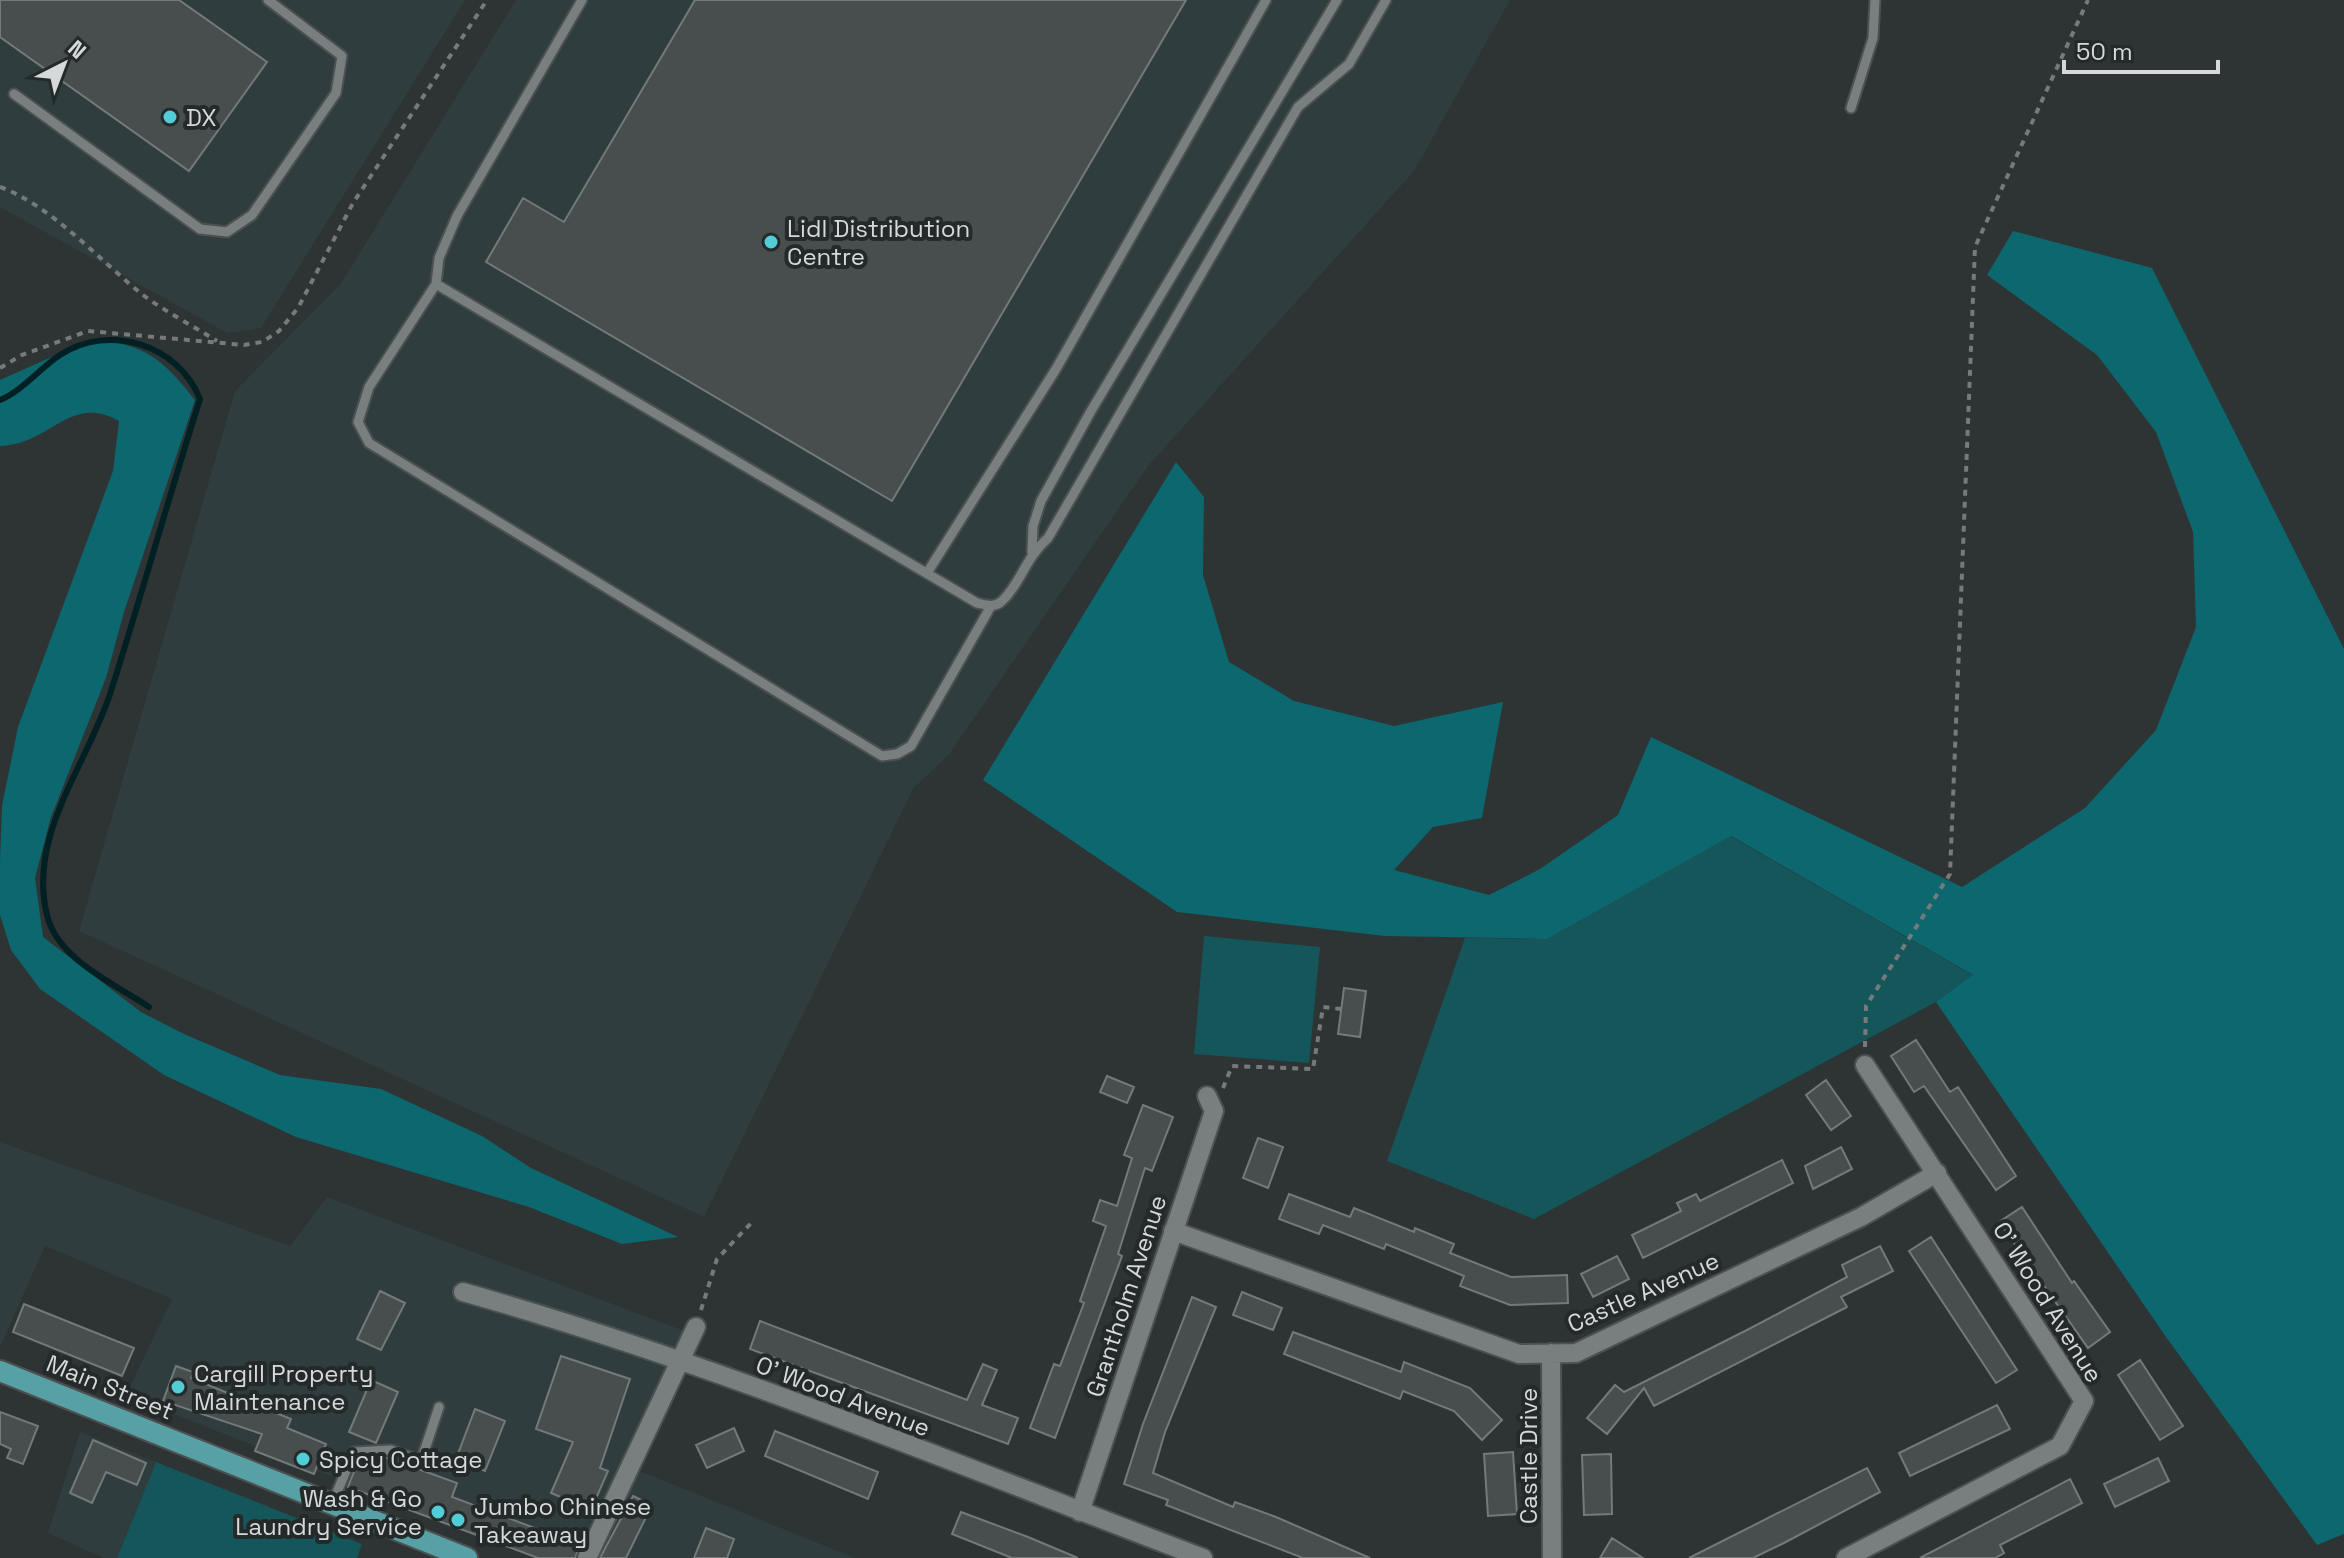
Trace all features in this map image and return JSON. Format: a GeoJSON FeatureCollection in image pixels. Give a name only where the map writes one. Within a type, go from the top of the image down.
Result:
{"type":"FeatureCollection","features":[{"type":"Feature","properties":{"kind":"main road","name":"Main Street"},"geometry":{"type":"LineString","coordinates":[[0,1371],[332,1504],[446,1554],[467,1558]]}},
{"type":"Feature","properties":{"kind":"street","name":"O' Wood Avenue"},"geometry":{"type":"LineString","coordinates":[[1846,1558],[2060,1446],[2084,1401],[1865,1065]]}},
{"type":"Feature","properties":{"kind":"street","name":"Grantholm Avenue"},"geometry":{"type":"LineString","coordinates":[[1080,1512],[1173,1231],[1210,1104]]}},
{"type":"Feature","properties":{"kind":"street","name":"Castle Avenue"},"geometry":{"type":"LineString","coordinates":[[1173,1231],[1519,1354],[1576,1353],[1861,1217],[1937,1173]]}},
{"type":"Feature","properties":{"kind":"street","name":"O' Wood Avenue"},"geometry":{"type":"LineString","coordinates":[[463,1292],[571,1323],[681,1361],[1203,1558]]}},
{"type":"Feature","properties":{"kind":"street"},"geometry":{"type":"LineString","coordinates":[[587,1558],[696,1327]]}},
{"type":"Feature","properties":{"kind":"street","name":"Castle Drive"},"geometry":{"type":"LineString","coordinates":[[1551,1353],[1552,1558]]}},
{"type":"Feature","properties":{"kind":"lane"},"geometry":{"type":"LineString","coordinates":[[14,94],[200,229],[227,232],[252,215],[336,93],[342,56],[268,0]]}},
{"type":"Feature","properties":{"kind":"lane"},"geometry":{"type":"LineString","coordinates":[[582,0],[457,216],[439,258],[436,284],[369,387],[358,422],[369,443],[882,756],[897,754],[911,746],[991,606]]}},
{"type":"Feature","properties":{"kind":"lane"},"geometry":{"type":"LineString","coordinates":[[927,573],[1056,369],[1266,0]]}},
{"type":"Feature","properties":{"kind":"lane"},"geometry":{"type":"LineString","coordinates":[[1032,552],[1033,526],[1041,501],[1091,411],[1337,0]]}},
{"type":"Feature","properties":{"kind":"lane"},"geometry":{"type":"LineString","coordinates":[[436,284],[977,603],[991,606],[1001,602],[1032,552],[1048,538],[1298,107],[1334,80],[1349,64],[1386,0]]}},
{"type":"Feature","properties":{"kind":"lane"},"geometry":{"type":"LineString","coordinates":[[1851,108],[1873,38],[1875,0]]}},
{"type":"Feature","properties":{"kind":"lane"},"geometry":{"type":"LineString","coordinates":[[332,1504],[354,1452],[391,1450],[421,1461],[439,1407]]}},
{"type":"Feature","properties":{"kind":"path"},"geometry":{"type":"LineString","coordinates":[[0,368],[22,355],[88,331],[244,345],[262,342],[279,331],[298,308],[353,203],[487,0]]}},
{"type":"Feature","properties":{"kind":"path"},"geometry":{"type":"LineString","coordinates":[[1865,1065],[1866,1006],[1950,874],[1975,247],[2088,0]]}},
{"type":"Feature","properties":{"kind":"path"},"geometry":{"type":"LineString","coordinates":[[0,187],[14,192],[68,232],[145,296],[219,343]]}},
{"type":"Feature","properties":{"kind":"path"},"geometry":{"type":"LineString","coordinates":[[1210,1104],[1232,1066],[1313,1069],[1323,1007],[1341,1009]]}},
{"type":"Feature","properties":{"kind":"path"},"geometry":{"type":"LineString","coordinates":[[696,1327],[717,1259],[754,1220]]}},
{"type":"Feature","properties":{"kind":"shaded area"},"geometry":{"type":"Polygon","coordinates":[[[0,0],[465,0],[261,328],[227,333],[0,207],[0,0]]]}},
{"type":"Feature","properties":{"kind":"shaded area"},"geometry":{"type":"Polygon","coordinates":[[[516,0],[1510,0],[1414,171],[1148,466],[950,753],[913,789],[704,1217],[79,931],[235,391],[340,285],[516,0]]]}},
{"type":"Feature","properties":{"kind":"shaded area"},"geometry":{"type":"Polygon","coordinates":[[[2013,231],[2152,268],[2344,649],[2344,1534],[2317,1545],[2166,1337],[1936,1002],[1973,975],[1731,836],[1547,939],[1385,936],[1177,912],[983,780],[1176,462],[1204,497],[1203,575],[1229,662],[1294,701],[1394,726],[1503,702],[1482,818],[1433,827],[1394,870],[1489,895],[1540,869],[1618,815],[1651,737],[1962,887],[2085,808],[2156,730],[2196,627],[2193,532],[2156,432],[2097,355],[1987,275],[2013,231]]]}},
{"type":"Feature","properties":{"kind":"shaded area"},"geometry":{"type":"Polygon","coordinates":[[[92,339],[126,345],[151,356],[173,374],[195,400],[124,612],[106,678],[51,817],[35,878],[43,937],[141,1012],[184,1034],[280,1075],[381,1089],[482,1136],[531,1168],[678,1237],[622,1244],[529,1207],[296,1137],[164,1075],[40,989],[11,950],[0,915],[0,861],[2,806],[18,727],[113,471],[119,421],[102,414],[87,413],[73,416],[33,438],[0,446],[0,380],[92,339]]]}},
{"type":"Feature","properties":{"kind":"shaded area"},"geometry":{"type":"Polygon","coordinates":[[[1730,836],[1974,976],[1936,1002],[1534,1219],[1387,1161],[1465,938],[1547,939],[1730,836]]]}},
{"type":"Feature","properties":{"kind":"shaded area"},"geometry":{"type":"Polygon","coordinates":[[[1204,936],[1320,947],[1309,1063],[1194,1054],[1204,936]]]}},
{"type":"Feature","properties":{"kind":"shaded area"},"geometry":{"type":"Polygon","coordinates":[[[0,1142],[290,1246],[327,1197],[703,1338],[637,1470],[855,1558],[537,1558],[126,1395],[172,1299],[45,1246],[0,1347],[0,1142]]]}},
{"type":"Feature","properties":{"kind":"shaded area"},"geometry":{"type":"Polygon","coordinates":[[[80,1432],[156,1462],[117,1558],[103,1558],[48,1533],[80,1432]]]}},
{"type":"Feature","properties":{"kind":"shaded area"},"geometry":{"type":"Polygon","coordinates":[[[156,1462],[362,1544],[357,1558],[117,1558],[156,1462]]]}},
{"type":"Feature","properties":{"kind":"building","name":"DX"},"geometry":{"type":"Polygon","coordinates":[[[0,0],[179,0],[267,62],[189,171],[0,37],[0,0]]]}},
{"type":"Feature","properties":{"kind":"building","name":"Lidl Distribution Centre"},"geometry":{"type":"Polygon","coordinates":[[[695,0],[1186,0],[892,501],[486,262],[523,198],[564,222],[695,0]]]}},
{"type":"Feature","properties":{"kind":"building"},"geometry":{"type":"Polygon","coordinates":[[[1344,988],[1366,991],[1360,1037],[1338,1034],[1344,988]]]}},
{"type":"Feature","properties":{"kind":"building"},"geometry":{"type":"Polygon","coordinates":[[[1916,1040],[1950,1092],[1958,1087],[2016,1176],[1996,1190],[1924,1086],[1914,1092],[1891,1056],[1916,1040]]]}},
{"type":"Feature","properties":{"kind":"building"},"geometry":{"type":"Polygon","coordinates":[[[1107,1076],[1134,1087],[1127,1103],[1100,1092],[1107,1076]]]}},
{"type":"Feature","properties":{"kind":"building"},"geometry":{"type":"Polygon","coordinates":[[[1826,1080],[1851,1116],[1831,1130],[1806,1095],[1826,1080]]]}},
{"type":"Feature","properties":{"kind":"building"},"geometry":{"type":"Polygon","coordinates":[[[1143,1105],[1173,1117],[1152,1171],[1145,1168],[1118,1254],[1122,1256],[1055,1438],[1030,1428],[1054,1364],[1060,1366],[1084,1303],[1080,1301],[1106,1226],[1093,1221],[1100,1200],[1117,1206],[1132,1158],[1124,1155],[1143,1105]]]}},
{"type":"Feature","properties":{"kind":"building"},"geometry":{"type":"Polygon","coordinates":[[[1258,1138],[1283,1147],[1268,1188],[1243,1178],[1258,1138]]]}},
{"type":"Feature","properties":{"kind":"building"},"geometry":{"type":"Polygon","coordinates":[[[1841,1147],[1852,1169],[1813,1189],[1805,1166],[1841,1147]]]}},
{"type":"Feature","properties":{"kind":"building"},"geometry":{"type":"Polygon","coordinates":[[[1782,1160],[1793,1183],[1643,1258],[1632,1235],[1681,1211],[1677,1203],[1696,1194],[1700,1201],[1782,1160]]]}},
{"type":"Feature","properties":{"kind":"building"},"geometry":{"type":"Polygon","coordinates":[[[1289,1194],[1350,1217],[1354,1208],[1414,1232],[1415,1228],[1454,1244],[1450,1253],[1511,1277],[1567,1275],[1568,1303],[1510,1305],[1460,1286],[1464,1276],[1386,1244],[1384,1249],[1323,1225],[1319,1234],[1279,1219],[1289,1194]]]}},
{"type":"Feature","properties":{"kind":"building"},"geometry":{"type":"Polygon","coordinates":[[[2022,1207],[2072,1283],[2074,1281],[2110,1332],[2088,1348],[1999,1222],[2022,1207]]]}},
{"type":"Feature","properties":{"kind":"building"},"geometry":{"type":"Polygon","coordinates":[[[1931,1237],[2017,1370],[1996,1383],[1909,1251],[1931,1237]]]}},
{"type":"Feature","properties":{"kind":"building"},"geometry":{"type":"Polygon","coordinates":[[[1880,1246],[1893,1271],[1841,1297],[1847,1307],[1654,1406],[1644,1388],[1607,1434],[1587,1418],[1615,1385],[1624,1392],[1747,1330],[1847,1277],[1842,1265],[1880,1246]]]}},
{"type":"Feature","properties":{"kind":"building"},"geometry":{"type":"Polygon","coordinates":[[[1617,1256],[1629,1279],[1593,1297],[1581,1274],[1617,1256]]]}},
{"type":"Feature","properties":{"kind":"building"},"geometry":{"type":"Polygon","coordinates":[[[380,1291],[405,1303],[381,1350],[357,1339],[380,1291]]]}},
{"type":"Feature","properties":{"kind":"building"},"geometry":{"type":"Polygon","coordinates":[[[1242,1292],[1282,1308],[1273,1330],[1233,1315],[1242,1292]]]}},
{"type":"Feature","properties":{"kind":"building"},"geometry":{"type":"Polygon","coordinates":[[[1192,1297],[1216,1307],[1165,1432],[1153,1473],[1233,1507],[1235,1502],[1276,1517],[1370,1558],[1303,1558],[1166,1505],[1168,1500],[1124,1484],[1143,1424],[1192,1297]]]}},
{"type":"Feature","properties":{"kind":"building"},"geometry":{"type":"Polygon","coordinates":[[[24,1304],[134,1348],[122,1376],[13,1332],[24,1304]]]}},
{"type":"Feature","properties":{"kind":"building"},"geometry":{"type":"Polygon","coordinates":[[[760,1321],[967,1400],[983,1364],[997,1370],[982,1405],[1018,1418],[1008,1444],[750,1349],[760,1321]]]}},
{"type":"Feature","properties":{"kind":"building"},"geometry":{"type":"Polygon","coordinates":[[[1293,1332],[1401,1372],[1404,1362],[1470,1388],[1502,1420],[1482,1440],[1454,1411],[1403,1391],[1400,1399],[1284,1354],[1293,1332]]]}},
{"type":"Feature","properties":{"kind":"building"},"geometry":{"type":"Polygon","coordinates":[[[561,1356],[630,1379],[600,1468],[608,1471],[591,1510],[551,1493],[573,1442],[536,1429],[561,1356]]]}},
{"type":"Feature","properties":{"kind":"building"},"geometry":{"type":"Polygon","coordinates":[[[2140,1360],[2183,1426],[2160,1440],[2118,1375],[2140,1360]]]}},
{"type":"Feature","properties":{"kind":"building"},"geometry":{"type":"Polygon","coordinates":[[[176,1366],[193,1372],[191,1378],[291,1419],[287,1428],[326,1444],[314,1474],[255,1451],[262,1434],[163,1401],[176,1366]]]}},
{"type":"Feature","properties":{"kind":"building"},"geometry":{"type":"Polygon","coordinates":[[[371,1380],[398,1392],[376,1443],[349,1432],[371,1380]]]}},
{"type":"Feature","properties":{"kind":"building"},"geometry":{"type":"Polygon","coordinates":[[[1997,1405],[2010,1429],[1910,1476],[1899,1453],[1997,1405]]]}},
{"type":"Feature","properties":{"kind":"building"},"geometry":{"type":"Polygon","coordinates":[[[475,1409],[505,1421],[485,1471],[456,1459],[475,1409]]]}},
{"type":"Feature","properties":{"kind":"building"},"geometry":{"type":"Polygon","coordinates":[[[0,1412],[38,1426],[23,1464],[7,1458],[11,1449],[0,1444],[0,1412]]]}},
{"type":"Feature","properties":{"kind":"building"},"geometry":{"type":"Polygon","coordinates":[[[734,1428],[744,1451],[707,1468],[696,1445],[734,1428]]]}},
{"type":"Feature","properties":{"kind":"building"},"geometry":{"type":"Polygon","coordinates":[[[775,1431],[878,1472],[868,1499],[765,1456],[775,1431]]]}},
{"type":"Feature","properties":{"kind":"building"},"geometry":{"type":"Polygon","coordinates":[[[93,1440],[146,1463],[137,1485],[106,1472],[92,1503],[70,1493],[93,1440]]]}},
{"type":"Feature","properties":{"kind":"building"},"geometry":{"type":"Polygon","coordinates":[[[1513,1452],[1517,1514],[1488,1516],[1484,1454],[1513,1452]]]}},
{"type":"Feature","properties":{"kind":"building"},"geometry":{"type":"Polygon","coordinates":[[[1611,1454],[1612,1514],[1584,1515],[1582,1455],[1611,1454]]]}},
{"type":"Feature","properties":{"kind":"building"},"geometry":{"type":"Polygon","coordinates":[[[388,1458],[457,1483],[452,1497],[580,1545],[575,1558],[538,1558],[348,1487],[359,1459],[388,1458]]]}},
{"type":"Feature","properties":{"kind":"building"},"geometry":{"type":"Polygon","coordinates":[[[2158,1458],[2169,1481],[2115,1507],[2104,1484],[2158,1458]]]}},
{"type":"Feature","properties":{"kind":"building"},"geometry":{"type":"Polygon","coordinates":[[[1867,1468],[1880,1492],[1784,1543],[1753,1558],[1689,1558],[1867,1468]]]}},
{"type":"Feature","properties":{"kind":"building"},"geometry":{"type":"Polygon","coordinates":[[[2070,1479],[2082,1503],[2000,1545],[2004,1553],[1995,1558],[1920,1558],[2070,1479]]]}},
{"type":"Feature","properties":{"kind":"building"},"geometry":{"type":"Polygon","coordinates":[[[633,1496],[652,1505],[626,1558],[600,1558],[633,1496]]]}},
{"type":"Feature","properties":{"kind":"building"},"geometry":{"type":"Polygon","coordinates":[[[961,1512],[1078,1558],[1012,1558],[952,1534],[961,1512]]]}},
{"type":"Feature","properties":{"kind":"building"},"geometry":{"type":"Polygon","coordinates":[[[706,1528],[734,1539],[727,1558],[694,1558],[706,1528]]]}},
{"type":"Feature","properties":{"kind":"building"},"geometry":{"type":"Polygon","coordinates":[[[1612,1538],[1643,1558],[1600,1558],[1612,1538]]]}},
{"type":"Feature","properties":{"kind":"waterway"},"geometry":{"type":"LineString","coordinates":[[0,400],[60,355],[79,345],[120,340],[159,352],[176,364],[190,380],[200,399],[111,691],[63,800],[45,857],[43,885],[47,915],[62,945],[89,969],[149,1007]]}},
{"type":"Feature","properties":{"kind":"place","name":"DX"},"geometry":{"type":"Point","coordinates":[170,117]}},
{"type":"Feature","properties":{"kind":"place","name":"Lidl Distribution Centre"},"geometry":{"type":"Point","coordinates":[771,242]}},
{"type":"Feature","properties":{"kind":"place","name":"Cargill Property Maintenance"},"geometry":{"type":"Point","coordinates":[178,1387]}},
{"type":"Feature","properties":{"kind":"place","name":"Spicy Cottage"},"geometry":{"type":"Point","coordinates":[303,1459]}},
{"type":"Feature","properties":{"kind":"place","name":"Wash & Go Laundry Service"},"geometry":{"type":"Point","coordinates":[438,1512]}},
{"type":"Feature","properties":{"kind":"place","name":"Jumbo Chinese Takeaway"},"geometry":{"type":"Point","coordinates":[458,1520]}}]}
